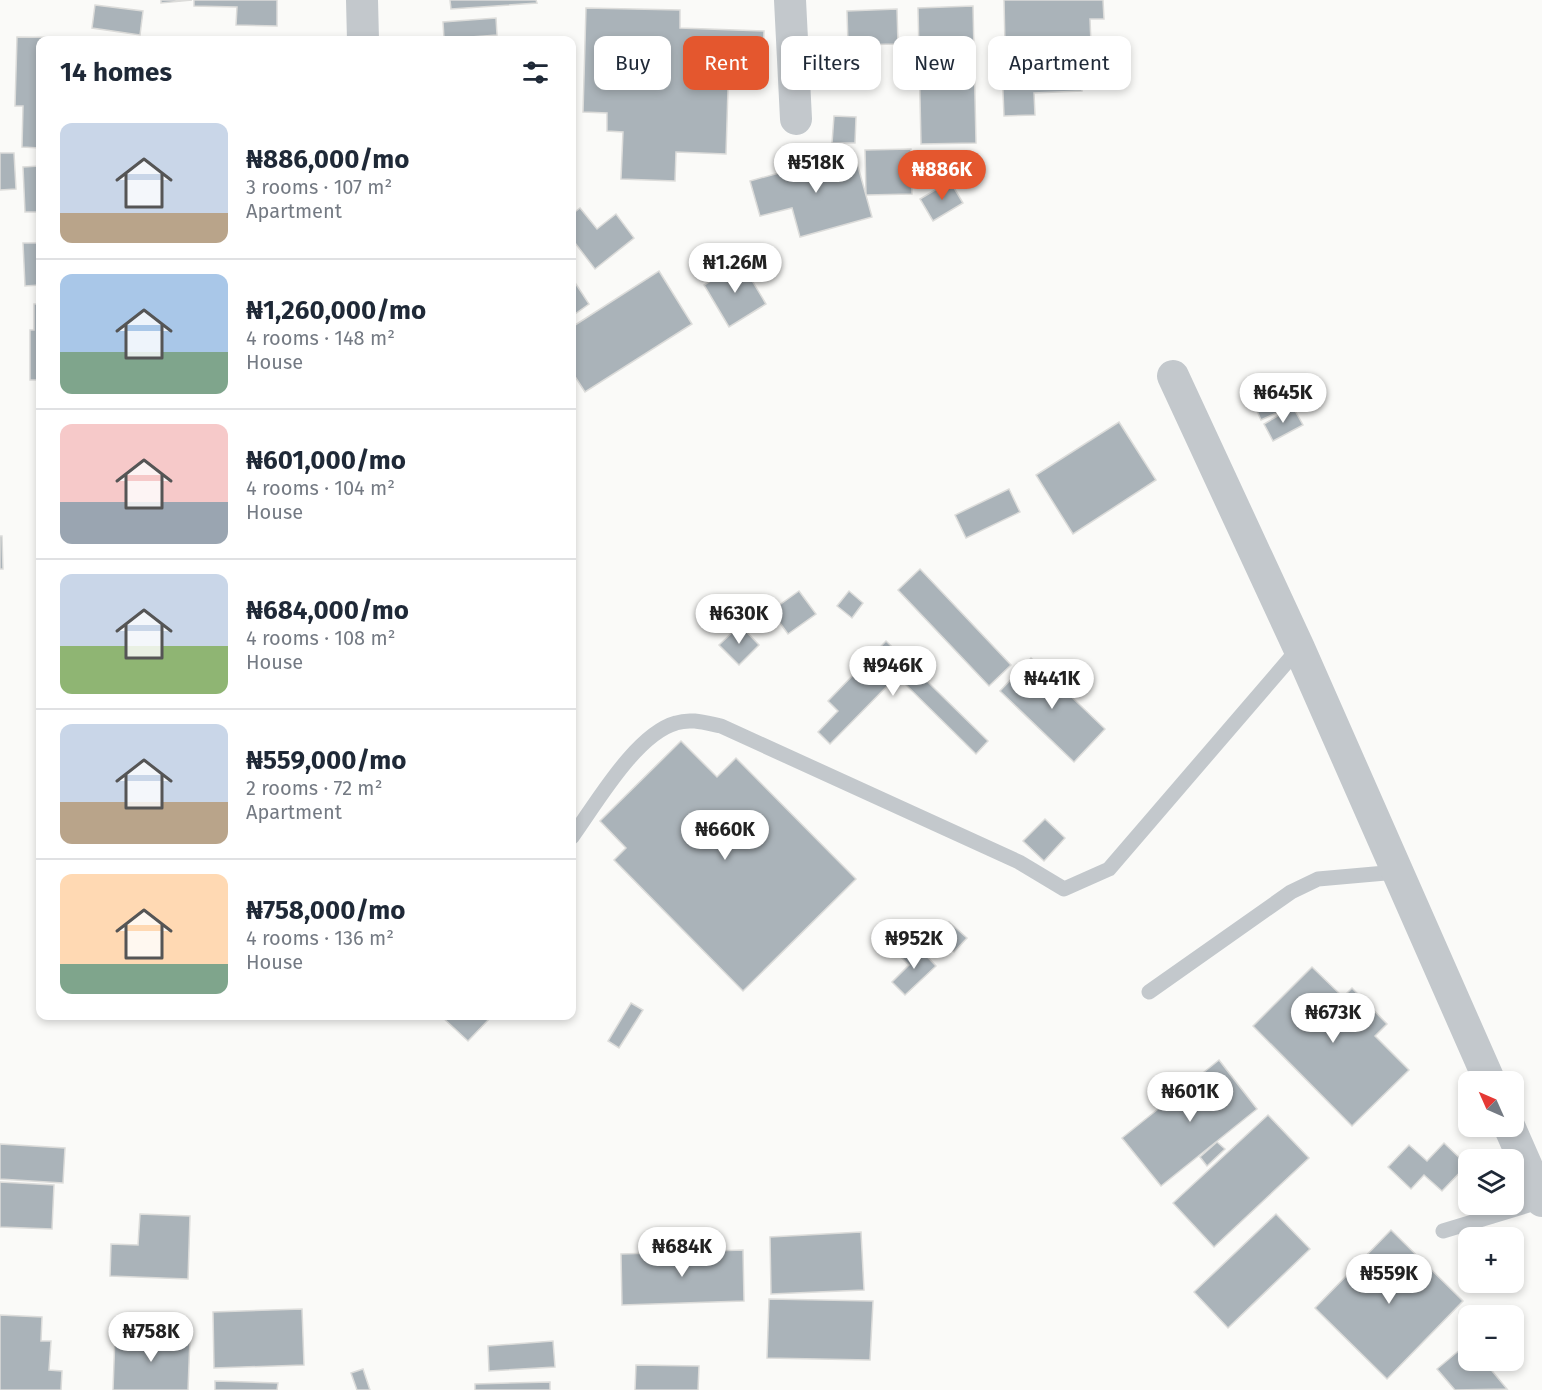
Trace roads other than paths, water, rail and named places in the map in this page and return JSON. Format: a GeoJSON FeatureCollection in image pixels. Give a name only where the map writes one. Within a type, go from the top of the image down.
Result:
{"type":"FeatureCollection","features":[{"type":"Feature","properties":{"kind":"street"},"geometry":{"type":"LineString","coordinates":[[362,0],[363,36]]}},
{"type":"Feature","properties":{"kind":"street"},"geometry":{"type":"LineString","coordinates":[[790,0],[796,120]]}},
{"type":"Feature","properties":{"kind":"street"},"geometry":{"type":"LineString","coordinates":[[1173,376],[1299,648],[1485,1071]]}},
{"type":"Feature","properties":{"kind":"street"},"geometry":{"type":"LineString","coordinates":[[1514,1137],[1542,1201]]}},
{"type":"Feature","properties":{"kind":"lane"},"geometry":{"type":"LineString","coordinates":[[576,832],[628,760],[652,734],[676,722],[697,720],[721,726],[1020,862],[1065,889],[1109,869],[1299,648]]}},
{"type":"Feature","properties":{"kind":"lane"},"geometry":{"type":"LineString","coordinates":[[1149,992],[1291,892],[1318,879],[1397,872]]}},
{"type":"Feature","properties":{"kind":"lane"},"geometry":{"type":"LineString","coordinates":[[1443,1231],[1542,1201]]}}]}
